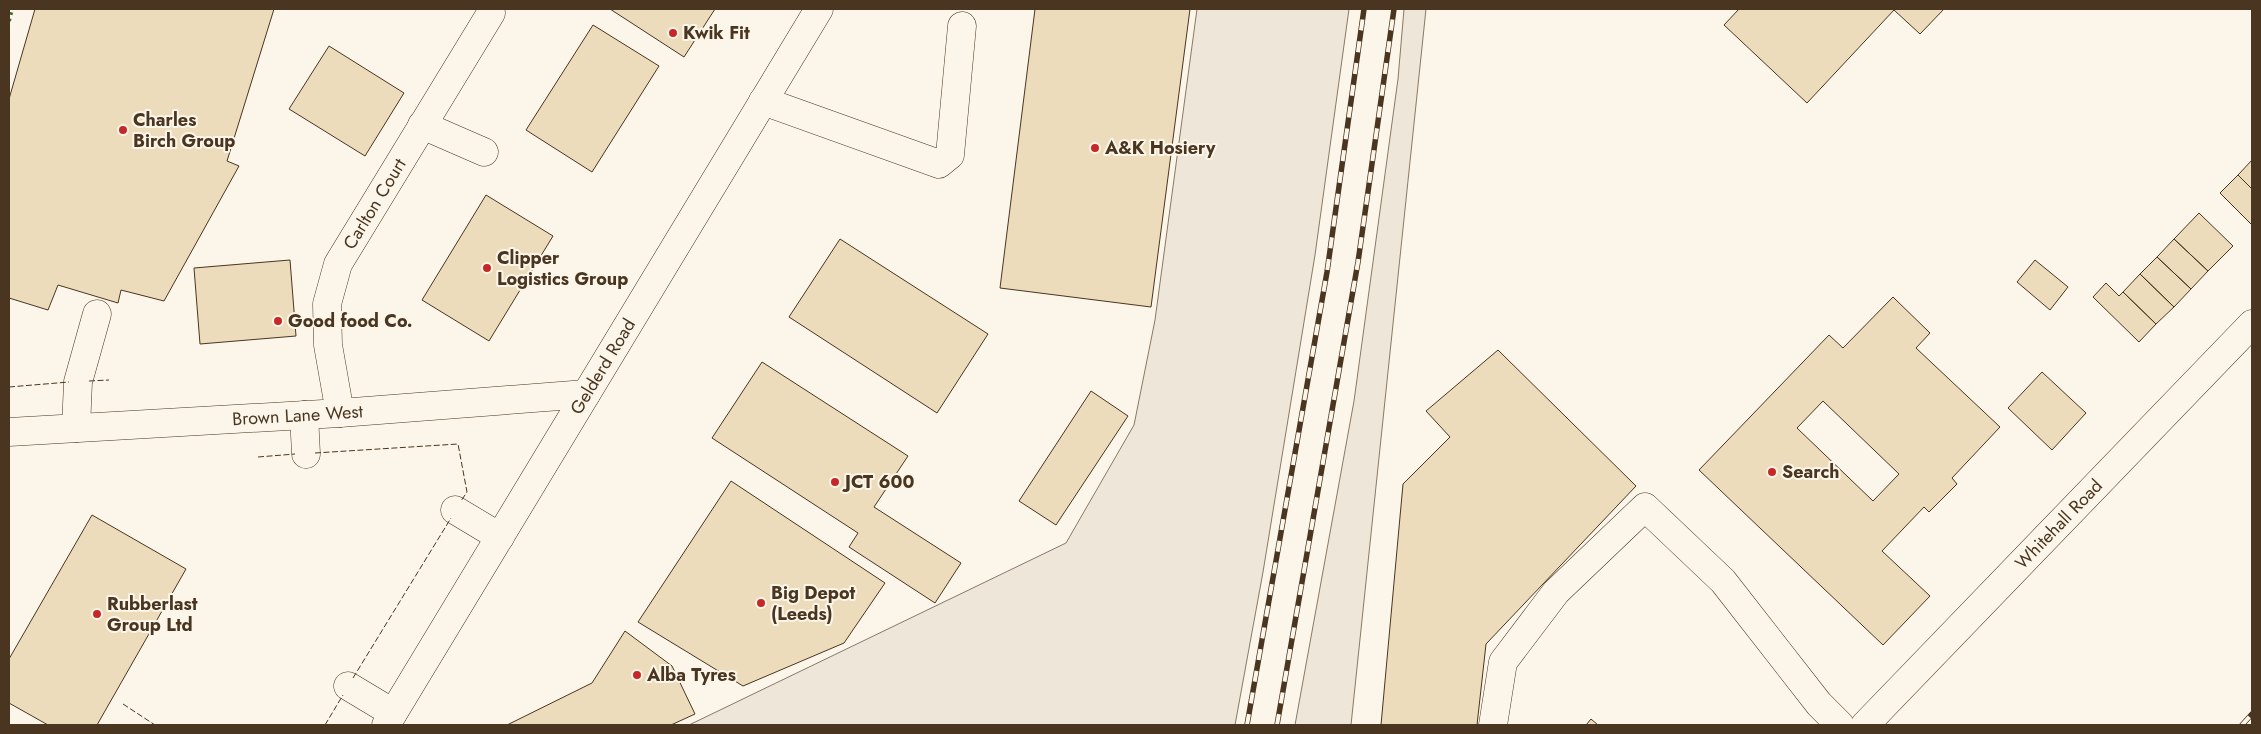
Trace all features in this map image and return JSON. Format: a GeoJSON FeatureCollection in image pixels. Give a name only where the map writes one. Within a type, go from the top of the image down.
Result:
{"type":"FeatureCollection","features":[{"type":"Feature","properties":{"kind":"main road","name":"Gelderd Road"},"geometry":{"type":"LineString","coordinates":[[389,719],[819,9]]}},
{"type":"Feature","properties":{"kind":"main road","name":"Carlton Court"},"geometry":{"type":"LineString","coordinates":[[340,413],[328,344],[327,304],[338,264],[491,13]]}},
{"type":"Feature","properties":{"kind":"main road"},"geometry":{"type":"LineString","coordinates":[[764,101],[939,164],[950,155],[962,26]]}},
{"type":"Feature","properties":{"kind":"main road"},"geometry":{"type":"LineString","coordinates":[[422,125],[484,152]]}},
{"type":"Feature","properties":{"kind":"main road"},"geometry":{"type":"LineString","coordinates":[[76,428],[78,382],[97,314]]}},
{"type":"Feature","properties":{"kind":"main road","name":"Whitehall Road"},"geometry":{"type":"LineString","coordinates":[[1865,725],[2252,324]]}},
{"type":"Feature","properties":{"kind":"main road","name":"Brown Lane West"},"geometry":{"type":"LineString","coordinates":[[9,432],[340,413],[586,394]]}},
{"type":"Feature","properties":{"kind":"main road"},"geometry":{"type":"LineString","coordinates":[[304,415],[306,454]]}},
{"type":"Feature","properties":{"kind":"main road"},"geometry":{"type":"LineString","coordinates":[[1493,725],[1503,662],[1556,592],[1645,507],[1722,581],[1819,704],[1840,725]]}},
{"type":"Feature","properties":{"kind":"main road"},"geometry":{"type":"LineString","coordinates":[[455,510],[500,537]]}},
{"type":"Feature","properties":{"kind":"main road"},"geometry":{"type":"LineString","coordinates":[[348,686],[389,719]]}},
{"type":"Feature","properties":{"kind":"shaded area"},"geometry":{"type":"Polygon","coordinates":[[[1197,9],[1349,9],[1315,255],[1263,572],[1235,725],[689,725],[1066,543],[1134,425],[1155,320],[1197,9]]]}},
{"type":"Feature","properties":{"kind":"shaded area"},"geometry":{"type":"Polygon","coordinates":[[[1404,9],[1426,9],[1351,725],[1295,725],[1354,401],[1398,79],[1404,9]]]}},
{"type":"Feature","properties":{"kind":"building","name":"Charles Birch Group"},"geometry":{"type":"Polygon","coordinates":[[[35,9],[274,9],[227,161],[239,166],[164,301],[121,290],[118,303],[58,285],[48,310],[9,298],[9,99],[35,9]]]}},
{"type":"Feature","properties":{"kind":"building","name":"Kwik Fit"},"geometry":{"type":"Polygon","coordinates":[[[610,9],[715,9],[684,57],[610,9]]]}},
{"type":"Feature","properties":{"kind":"building","name":"A&K Hosiery"},"geometry":{"type":"Polygon","coordinates":[[[1035,9],[1190,9],[1151,307],[1000,288],[1035,9]]]}},
{"type":"Feature","properties":{"kind":"building"},"geometry":{"type":"Polygon","coordinates":[[[1739,9],[1944,9],[1920,34],[1894,10],[1807,103],[1724,25],[1739,9]]]}},
{"type":"Feature","properties":{"kind":"building"},"geometry":{"type":"Polygon","coordinates":[[[593,25],[659,66],[592,172],[526,130],[593,25]]]}},
{"type":"Feature","properties":{"kind":"building"},"geometry":{"type":"Polygon","coordinates":[[[329,46],[404,93],[365,156],[289,109],[329,46]]]}},
{"type":"Feature","properties":{"kind":"building"},"geometry":{"type":"Polygon","coordinates":[[[2252,160],[2252,189],[2238,175],[2252,160]]]}},
{"type":"Feature","properties":{"kind":"building"},"geometry":{"type":"Polygon","coordinates":[[[2238,175],[2252,189],[2252,225],[2220,193],[2238,175]]]}},
{"type":"Feature","properties":{"kind":"building","name":"Clipper Logistics Group"},"geometry":{"type":"Polygon","coordinates":[[[486,195],[553,236],[489,341],[422,300],[486,195]]]}},
{"type":"Feature","properties":{"kind":"building"},"geometry":{"type":"Polygon","coordinates":[[[2199,213],[2233,246],[2208,271],[2174,239],[2199,213]]]}},
{"type":"Feature","properties":{"kind":"building"},"geometry":{"type":"Polygon","coordinates":[[[840,239],[988,334],[937,413],[789,317],[840,239]]]}},
{"type":"Feature","properties":{"kind":"building"},"geometry":{"type":"Polygon","coordinates":[[[2174,239],[2208,271],[2191,289],[2157,257],[2174,239]]]}},
{"type":"Feature","properties":{"kind":"building"},"geometry":{"type":"Polygon","coordinates":[[[2157,257],[2191,289],[2174,307],[2140,274],[2157,257]]]}},
{"type":"Feature","properties":{"kind":"building"},"geometry":{"type":"Polygon","coordinates":[[[290,260],[296,336],[200,344],[194,268],[290,260]]]}},
{"type":"Feature","properties":{"kind":"building"},"geometry":{"type":"Polygon","coordinates":[[[2035,260],[2068,287],[2050,310],[2017,282],[2035,260]]]}},
{"type":"Feature","properties":{"kind":"building"},"geometry":{"type":"Polygon","coordinates":[[[2140,274],[2174,307],[2156,324],[2123,292],[2140,274]]]}},
{"type":"Feature","properties":{"kind":"building"},"geometry":{"type":"Polygon","coordinates":[[[2106,283],[2119,296],[2123,292],[2156,324],[2139,342],[2093,297],[2106,283]]]}},
{"type":"Feature","properties":{"kind":"building","name":"Search"},"geometry":{"type":"Polygon","coordinates":[[[1893,297],[1930,333],[1916,348],[2000,427],[1952,478],[1957,484],[1929,512],[1924,507],[1882,551],[1930,596],[1883,645],[1699,470],[1829,335],[1843,348],[1893,297]],[[1823,401],[1797,428],[1873,501],[1899,474],[1823,401]]]}},
{"type":"Feature","properties":{"kind":"building"},"geometry":{"type":"Polygon","coordinates":[[[1498,350],[1636,486],[1486,644],[1477,725],[1381,725],[1403,484],[1450,437],[1426,411],[1498,350]]]}},
{"type":"Feature","properties":{"kind":"building","name":"JCT 600"},"geometry":{"type":"Polygon","coordinates":[[[762,362],[908,456],[874,507],[961,563],[935,603],[849,547],[858,533],[712,438],[762,362]]]}},
{"type":"Feature","properties":{"kind":"building"},"geometry":{"type":"Polygon","coordinates":[[[2042,372],[2086,413],[2052,450],[2008,408],[2042,372]]]}},
{"type":"Feature","properties":{"kind":"building"},"geometry":{"type":"Polygon","coordinates":[[[1091,391],[1128,416],[1056,525],[1019,501],[1091,391]]]}},
{"type":"Feature","properties":{"kind":"building","name":"Big Depot (Leeds)"},"geometry":{"type":"Polygon","coordinates":[[[731,481],[885,583],[844,643],[743,686],[638,622],[731,481]]]}},
{"type":"Feature","properties":{"kind":"building","name":"Rubberlast Group Ltd"},"geometry":{"type":"Polygon","coordinates":[[[92,515],[186,569],[97,725],[48,725],[9,703],[9,659],[92,515]]]}},
{"type":"Feature","properties":{"kind":"building","name":"Alba Tyres"},"geometry":{"type":"Polygon","coordinates":[[[625,631],[672,666],[695,714],[671,725],[507,725],[592,683],[625,631]]]}},
{"type":"Feature","properties":{"kind":"building"},"geometry":{"type":"Polygon","coordinates":[[[1591,719],[1598,725],[1586,725],[1591,719]]]}},
{"type":"Feature","properties":{"kind":"railway"},"geometry":{"type":"LineString","coordinates":[[1247,725],[1327,272],[1364,9]]}},
{"type":"Feature","properties":{"kind":"railway"},"geometry":{"type":"LineString","coordinates":[[1277,725],[1358,262],[1394,9]]}},
{"type":"Feature","properties":{"kind":"railway"},"geometry":{"type":"LineString","coordinates":[[2242,725],[2252,714]]}},
{"type":"Feature","properties":{"kind":"hedge"},"geometry":{"type":"LineString","coordinates":[[9,21],[12,9]]}},
{"type":"Feature","properties":{"kind":"fence"},"geometry":{"type":"LineString","coordinates":[[89,381],[109,380]]}},
{"type":"Feature","properties":{"kind":"fence"},"geometry":{"type":"LineString","coordinates":[[9,387],[69,382]]}},
{"type":"Feature","properties":{"kind":"fence"},"geometry":{"type":"LineString","coordinates":[[315,453],[458,444],[467,492],[461,501]]}},
{"type":"Feature","properties":{"kind":"fence"},"geometry":{"type":"LineString","coordinates":[[258,457],[295,454]]}},
{"type":"Feature","properties":{"kind":"fence"},"geometry":{"type":"LineString","coordinates":[[353,678],[451,518]]}},
{"type":"Feature","properties":{"kind":"fence"},"geometry":{"type":"LineString","coordinates":[[325,725],[343,695]]}},
{"type":"Feature","properties":{"kind":"fence"},"geometry":{"type":"LineString","coordinates":[[123,704],[155,725]]}},
{"type":"Feature","properties":{"kind":"place","name":"Kwik Fit"},"geometry":{"type":"Point","coordinates":[673,33]}},
{"type":"Feature","properties":{"kind":"place","name":"Charles Birch Group"},"geometry":{"type":"Point","coordinates":[123,130]}},
{"type":"Feature","properties":{"kind":"place","name":"A&K Hosiery"},"geometry":{"type":"Point","coordinates":[1095,148]}},
{"type":"Feature","properties":{"kind":"place","name":"Clipper Logistics Group"},"geometry":{"type":"Point","coordinates":[487,268]}},
{"type":"Feature","properties":{"kind":"place","name":"Good food Co."},"geometry":{"type":"Point","coordinates":[278,321]}},
{"type":"Feature","properties":{"kind":"place","name":"Search"},"geometry":{"type":"Point","coordinates":[1772,472]}},
{"type":"Feature","properties":{"kind":"place","name":"JCT 600"},"geometry":{"type":"Point","coordinates":[835,482]}},
{"type":"Feature","properties":{"kind":"place","name":"Big Depot (Leeds)"},"geometry":{"type":"Point","coordinates":[761,603]}},
{"type":"Feature","properties":{"kind":"place","name":"Rubberlast Group Ltd"},"geometry":{"type":"Point","coordinates":[97,614]}},
{"type":"Feature","properties":{"kind":"place","name":"Alba Tyres"},"geometry":{"type":"Point","coordinates":[637,675]}}]}
